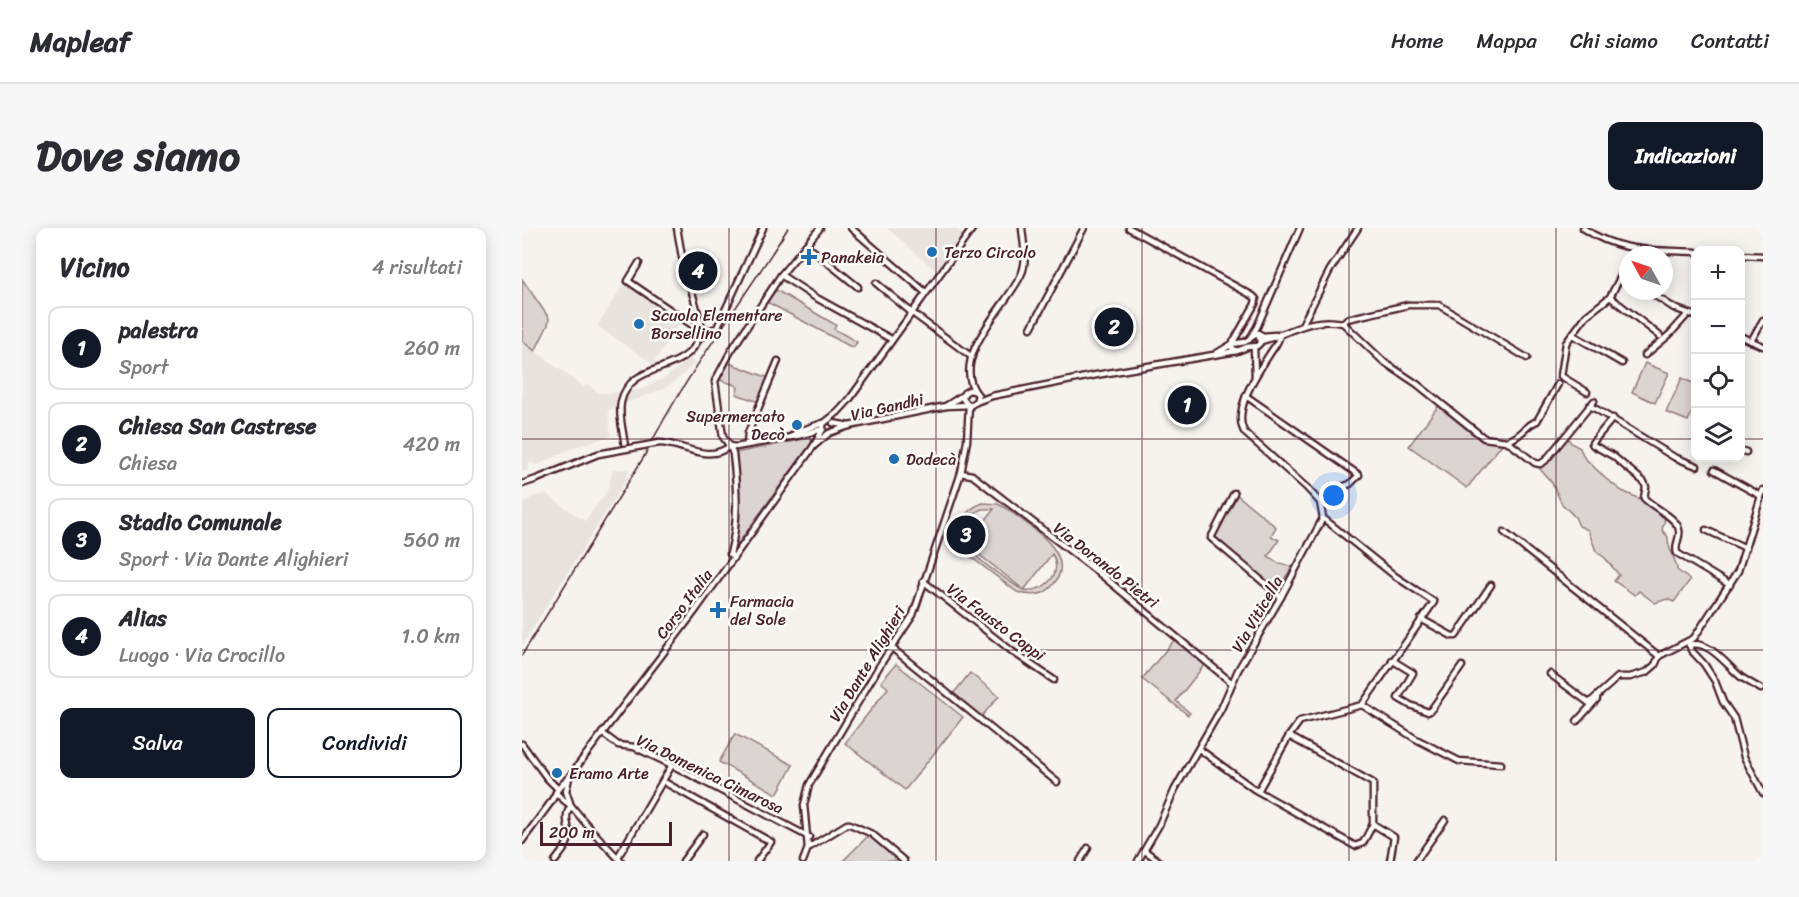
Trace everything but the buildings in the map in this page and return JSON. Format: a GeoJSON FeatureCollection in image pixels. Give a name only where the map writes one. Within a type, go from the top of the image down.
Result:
{"type":"FeatureCollection","features":[{"type":"Feature","properties":{"kind":"street"},"geometry":{"type":"LineString","coordinates":[[625,448],[621,409],[624,396],[636,379],[675,363],[688,355],[702,329],[682,257],[677,228]]}},
{"type":"Feature","properties":{"kind":"street"},"geometry":{"type":"LineString","coordinates":[[639,264],[628,281],[702,329],[717,328],[763,228]]}},
{"type":"Feature","properties":{"kind":"street"},"geometry":{"type":"LineString","coordinates":[[734,557],[730,554],[735,535],[736,487],[733,454],[723,437],[715,381],[781,275],[820,228]]}},
{"type":"Feature","properties":{"kind":"street"},"geometry":{"type":"LineString","coordinates":[[851,228],[925,292]]}},
{"type":"Feature","properties":{"kind":"street"},"geometry":{"type":"LineString","coordinates":[[792,436],[825,422],[849,400],[973,228]]}},
{"type":"Feature","properties":{"kind":"street"},"geometry":{"type":"LineString","coordinates":[[1022,228],[1024,265],[1022,273],[1010,296],[990,321],[972,357],[970,380],[963,399],[968,405],[992,396],[1079,378],[1237,351],[1246,346],[1254,347],[1261,341],[1302,325],[1335,321],[1343,323],[1384,362],[1417,384],[1484,438],[1507,441],[1516,438],[1537,421],[1557,384]]}},
{"type":"Feature","properties":{"kind":"street"},"geometry":{"type":"LineString","coordinates":[[1031,328],[1084,228]]}},
{"type":"Feature","properties":{"kind":"street"},"geometry":{"type":"LineString","coordinates":[[1129,228],[1256,299],[1240,333],[1232,344]]}},
{"type":"Feature","properties":{"kind":"street"},"geometry":{"type":"LineString","coordinates":[[1247,341],[1257,327],[1300,228]]}},
{"type":"Feature","properties":{"kind":"street"},"geometry":{"type":"LineString","coordinates":[[1302,325],[1330,270],[1358,228]]}},
{"type":"Feature","properties":{"kind":"street"},"geometry":{"type":"LineString","coordinates":[[1583,228],[1619,247]]}},
{"type":"Feature","properties":{"kind":"street"},"geometry":{"type":"LineString","coordinates":[[807,245],[858,287]]}},
{"type":"Feature","properties":{"kind":"street"},"geometry":{"type":"LineString","coordinates":[[1673,252],[1691,252]]}},
{"type":"Feature","properties":{"kind":"street"},"geometry":{"type":"LineString","coordinates":[[1745,255],[1763,256]]}},
{"type":"Feature","properties":{"kind":"street"},"geometry":{"type":"LineString","coordinates":[[781,275],[813,296],[891,339]]}},
{"type":"Feature","properties":{"kind":"street"},"geometry":{"type":"LineString","coordinates":[[1587,392],[1560,376],[1563,351],[1566,343],[1586,316],[1610,297],[1619,280]]}},
{"type":"Feature","properties":{"kind":"street"},"geometry":{"type":"LineString","coordinates":[[876,283],[972,357]]}},
{"type":"Feature","properties":{"kind":"street"},"geometry":{"type":"LineString","coordinates":[[1610,297],[1660,336]]}},
{"type":"Feature","properties":{"kind":"street"},"geometry":{"type":"LineString","coordinates":[[1662,300],[1691,315]]}},
{"type":"Feature","properties":{"kind":"street"},"geometry":{"type":"LineString","coordinates":[[1343,323],[1347,319],[1408,305],[1439,305],[1527,358]]}},
{"type":"Feature","properties":{"kind":"street"},"geometry":{"type":"LineString","coordinates":[[1645,356],[1688,314]]}},
{"type":"Feature","properties":{"kind":"street"},"geometry":{"type":"LineString","coordinates":[[1751,341],[1763,320]]}},
{"type":"Feature","properties":{"kind":"street"},"geometry":{"type":"LineString","coordinates":[[1257,327],[1261,341]]}},
{"type":"Feature","properties":{"kind":"street"},"geometry":{"type":"LineString","coordinates":[[1240,333],[1240,339],[1247,341]]}},
{"type":"Feature","properties":{"kind":"street"},"geometry":{"type":"LineString","coordinates":[[1217,353],[1232,344],[1247,341],[1255,335],[1278,335]]}},
{"type":"Feature","properties":{"kind":"street"},"geometry":{"type":"LineString","coordinates":[[1258,791],[1300,721],[1304,718],[1362,705],[1434,602],[1395,576],[1323,518],[1320,502],[1306,486],[1242,429],[1239,416],[1246,396],[1262,365],[1278,342],[1278,335]]}},
{"type":"Feature","properties":{"kind":"street"},"geometry":{"type":"LineString","coordinates":[[1573,335],[1622,363]]}},
{"type":"Feature","properties":{"kind":"street"},"geometry":{"type":"LineString","coordinates":[[1745,338],[1763,346]]}},
{"type":"Feature","properties":{"kind":"street"},"geometry":{"type":"LineString","coordinates":[[1232,344],[1232,348],[1237,351]]}},
{"type":"Feature","properties":{"kind":"street"},"geometry":{"type":"LineString","coordinates":[[1254,347],[1254,380]]}},
{"type":"Feature","properties":{"kind":"street"},"geometry":{"type":"LineString","coordinates":[[747,444],[748,433],[778,361]]}},
{"type":"Feature","properties":{"kind":"street"},"geometry":{"type":"LineString","coordinates":[[1255,362],[1262,365]]}},
{"type":"Feature","properties":{"kind":"street"},"geometry":{"type":"LineString","coordinates":[[970,380],[978,397],[976,402]]}},
{"type":"Feature","properties":{"kind":"street"},"geometry":{"type":"LineString","coordinates":[[964,393],[969,390],[992,396]]}},
{"type":"Feature","properties":{"kind":"street","name":"Via Gandhi"},"geometry":{"type":"LineString","coordinates":[[946,405],[964,393]]}},
{"type":"Feature","properties":{"kind":"street"},"geometry":{"type":"LineString","coordinates":[[1246,396],[1359,475],[1350,484],[1331,491],[1320,502]]}},
{"type":"Feature","properties":{"kind":"street"},"geometry":{"type":"LineString","coordinates":[[1507,441],[1534,464],[1540,464],[1560,444],[1594,401]]}},
{"type":"Feature","properties":{"kind":"street","name":"Via Gandhi"},"geometry":{"type":"LineString","coordinates":[[831,432],[946,405],[968,405]]}},
{"type":"Feature","properties":{"kind":"street","name":"Via Dante Alighieri"},"geometry":{"type":"LineString","coordinates":[[803,861],[808,848],[804,805],[809,785],[913,615],[961,473],[967,441],[968,405]]}},
{"type":"Feature","properties":{"kind":"street"},"geometry":{"type":"LineString","coordinates":[[1589,406],[1674,457],[1697,466]]}},
{"type":"Feature","properties":{"kind":"street"},"geometry":{"type":"LineString","coordinates":[[1612,418],[1592,443],[1593,445],[1613,456],[1644,482],[1646,487],[1644,498],[1659,512],[1670,517],[1679,528],[1676,542],[1677,553],[1730,585]]}},
{"type":"Feature","properties":{"kind":"street"},"geometry":{"type":"LineString","coordinates":[[825,422],[849,426]]}},
{"type":"Feature","properties":{"kind":"street"},"geometry":{"type":"LineString","coordinates":[[815,444],[825,422]]}},
{"type":"Feature","properties":{"kind":"street"},"geometry":{"type":"LineString","coordinates":[[815,444],[831,432],[833,423]]}},
{"type":"Feature","properties":{"kind":"street"},"geometry":{"type":"LineString","coordinates":[[522,484],[598,454],[625,448],[658,443],[678,446],[699,454],[823,429],[831,432]]}},
{"type":"Feature","properties":{"kind":"street"},"geometry":{"type":"LineString","coordinates":[[807,434],[814,437],[815,444]]}},
{"type":"Feature","properties":{"kind":"street","name":"Corso Italia"},"geometry":{"type":"LineString","coordinates":[[522,841],[734,557],[815,444]]}},
{"type":"Feature","properties":{"kind":"street"},"geometry":{"type":"LineString","coordinates":[[1714,470],[1761,496]]}},
{"type":"Feature","properties":{"kind":"street","name":"Via Dorando Pietri"},"geometry":{"type":"LineString","coordinates":[[961,473],[972,475],[1104,577],[1232,683]]}},
{"type":"Feature","properties":{"kind":"street"},"geometry":{"type":"LineString","coordinates":[[1689,643],[1703,626],[1738,572],[1763,490]]}},
{"type":"Feature","properties":{"kind":"street"},"geometry":{"type":"LineString","coordinates":[[1234,493],[1211,538],[1281,597]]}},
{"type":"Feature","properties":{"kind":"street","name":"Via Viticella"},"geometry":{"type":"LineString","coordinates":[[1138,861],[1323,518]]}},
{"type":"Feature","properties":{"kind":"street"},"geometry":{"type":"LineString","coordinates":[[1706,530],[1746,548]]}},
{"type":"Feature","properties":{"kind":"street"},"geometry":{"type":"LineString","coordinates":[[1504,532],[1659,656]]}},
{"type":"Feature","properties":{"kind":"street","name":"Via Fausto Coppi"},"geometry":{"type":"LineString","coordinates":[[923,581],[1012,652],[1054,680]]}},
{"type":"Feature","properties":{"kind":"street"},"geometry":{"type":"LineString","coordinates":[[1421,619],[1456,636],[1491,585]]}},
{"type":"Feature","properties":{"kind":"street"},"geometry":{"type":"LineString","coordinates":[[1550,674],[1589,703],[1618,677],[1630,677],[1647,672],[1659,656],[1682,643],[1694,643],[1704,646],[1742,678],[1761,689]]}},
{"type":"Feature","properties":{"kind":"street"},"geometry":{"type":"LineString","coordinates":[[1689,643],[1693,653],[1708,669],[1723,702],[1734,718],[1744,757],[1763,793]]}},
{"type":"Feature","properties":{"kind":"street"},"geometry":{"type":"LineString","coordinates":[[892,648],[1057,782]]}},
{"type":"Feature","properties":{"kind":"street"},"geometry":{"type":"LineString","coordinates":[[1392,660],[1413,673],[1398,698],[1428,712],[1462,666]]}},
{"type":"Feature","properties":{"kind":"street"},"geometry":{"type":"LineString","coordinates":[[1577,721],[1624,676]]}},
{"type":"Feature","properties":{"kind":"street"},"geometry":{"type":"LineString","coordinates":[[1362,705],[1416,739],[1459,761],[1502,764]]}},
{"type":"Feature","properties":{"kind":"street","name":"Via Domenica Cimarosa"},"geometry":{"type":"LineString","coordinates":[[602,733],[618,745],[634,747],[672,765],[808,837]]}},
{"type":"Feature","properties":{"kind":"street"},"geometry":{"type":"LineString","coordinates":[[1199,749],[1258,791],[1355,846],[1363,843],[1373,825],[1373,783],[1289,736]]}},
{"type":"Feature","properties":{"kind":"street"},"geometry":{"type":"LineString","coordinates":[[522,744],[579,818],[620,859],[672,765]]}},
{"type":"Feature","properties":{"kind":"street","name":"Corso Italia"},"geometry":{"type":"LineString","coordinates":[[566,791],[569,778]]}},
{"type":"Feature","properties":{"kind":"street"},"geometry":{"type":"LineString","coordinates":[[666,783],[771,842],[757,861]]}},
{"type":"Feature","properties":{"kind":"street"},"geometry":{"type":"LineString","coordinates":[[558,792],[564,788],[571,806]]}},
{"type":"Feature","properties":{"kind":"street"},"geometry":{"type":"LineString","coordinates":[[558,792],[565,796],[566,791]]}},
{"type":"Feature","properties":{"kind":"street"},"geometry":{"type":"LineString","coordinates":[[558,860],[567,842],[569,833],[566,819],[571,806]]}},
{"type":"Feature","properties":{"kind":"street"},"geometry":{"type":"LineString","coordinates":[[1416,861],[1444,820]]}},
{"type":"Feature","properties":{"kind":"street"},"geometry":{"type":"LineString","coordinates":[[808,848],[850,824],[872,834],[904,861]]}},
{"type":"Feature","properties":{"kind":"street"},"geometry":{"type":"LineString","coordinates":[[1373,825],[1394,837],[1390,861]]}},
{"type":"Feature","properties":{"kind":"street"},"geometry":{"type":"LineString","coordinates":[[683,861],[703,834]]}},
{"type":"Feature","properties":{"kind":"street"},"geometry":{"type":"LineString","coordinates":[[1080,861],[1088,848]]}},
{"type":"Feature","properties":{"kind":"street"},"geometry":{"type":"LineString","coordinates":[[1145,851],[1159,861]]}},
{"type":"Feature","properties":{"kind":"shaded area","name":"Terzo Circolo"},"geometry":{"type":"Polygon","coordinates":[[[887,228],[956,228],[963,234],[936,271],[887,228]]]}},
{"type":"Feature","properties":{"kind":"shaded area"},"geometry":{"type":"Polygon","coordinates":[[[522,279],[549,318],[548,325],[535,351],[522,341],[522,279]]]}},
{"type":"Feature","properties":{"kind":"shaded area","name":"Scuola Elementare Borsellino"},"geometry":{"type":"Polygon","coordinates":[[[624,283],[681,321],[653,364],[597,326],[624,283]]]}},
{"type":"Feature","properties":{"kind":"shaded area"},"geometry":{"type":"Polygon","coordinates":[[[776,290],[836,325],[834,329],[857,342],[853,348],[767,302],[776,290]]]}},
{"type":"Feature","properties":{"kind":"shaded area"},"geometry":{"type":"Polygon","coordinates":[[[522,341],[584,387],[587,384],[599,393],[640,390],[666,377],[690,359],[695,362],[682,376],[664,389],[608,410],[611,436],[575,447],[538,465],[530,463],[528,470],[522,472],[522,341]]]}},
{"type":"Feature","properties":{"kind":"shaded area"},"geometry":{"type":"Polygon","coordinates":[[[729,363],[769,378],[759,402],[736,394],[738,388],[735,385],[720,380],[729,363]]]}},
{"type":"Feature","properties":{"kind":"shaded area"},"geometry":{"type":"Polygon","coordinates":[[[1645,363],[1669,373],[1655,403],[1632,392],[1645,363]]]}},
{"type":"Feature","properties":{"kind":"shaded area"},"geometry":{"type":"Polygon","coordinates":[[[1682,378],[1691,382],[1691,414],[1688,421],[1666,412],[1682,378]]]}},
{"type":"Feature","properties":{"kind":"shaded area"},"geometry":{"type":"Polygon","coordinates":[[[1438,406],[1481,441],[1503,443],[1467,488],[1409,446],[1438,406]]]}},
{"type":"Feature","properties":{"kind":"shaded area"},"geometry":{"type":"Polygon","coordinates":[[[1568,437],[1605,478],[1622,491],[1642,500],[1665,518],[1662,530],[1668,537],[1677,570],[1690,580],[1674,602],[1667,599],[1655,603],[1639,591],[1635,595],[1614,581],[1619,575],[1596,551],[1588,530],[1579,526],[1575,517],[1562,504],[1552,483],[1540,469],[1568,437]]]}},
{"type":"Feature","properties":{"kind":"shaded area"},"geometry":{"type":"Polygon","coordinates":[[[810,438],[812,442],[736,546],[734,545],[738,517],[735,453],[810,438]]]}},
{"type":"Feature","properties":{"kind":"shaded area"},"geometry":{"type":"Polygon","coordinates":[[[629,469],[627,479],[522,645],[522,504],[534,496],[546,494],[585,521],[609,486],[612,470],[629,469]]]}},
{"type":"Feature","properties":{"kind":"shaded area"},"geometry":{"type":"Polygon","coordinates":[[[1236,494],[1276,527],[1271,536],[1279,540],[1268,556],[1280,564],[1292,567],[1277,591],[1214,536],[1236,494]]]}},
{"type":"Feature","properties":{"kind":"shaded area"},"geometry":{"type":"Polygon","coordinates":[[[983,503],[998,504],[1004,507],[1037,531],[1056,552],[1060,563],[1059,575],[1044,593],[1035,595],[1017,592],[950,541],[953,537],[960,542],[961,523],[967,513],[983,503]],[[982,509],[968,519],[964,534],[966,543],[994,509],[982,509]],[[969,546],[972,552],[990,568],[1024,590],[969,546]],[[1052,554],[1024,590],[1032,590],[1045,585],[1054,575],[1056,568],[1052,554]]]}},
{"type":"Feature","properties":{"kind":"shaded area"},"geometry":{"type":"Polygon","coordinates":[[[1175,639],[1206,663],[1176,701],[1190,713],[1188,715],[1142,679],[1175,639]]]}},
{"type":"Feature","properties":{"kind":"shaded area"},"geometry":{"type":"Polygon","coordinates":[[[896,664],[963,717],[905,790],[845,743],[888,688],[881,682],[896,664]]]}},
{"type":"Feature","properties":{"kind":"shaded area"},"geometry":{"type":"Polygon","coordinates":[[[970,673],[999,696],[981,717],[953,694],[970,673]]]}},
{"type":"Feature","properties":{"kind":"shaded area"},"geometry":{"type":"Polygon","coordinates":[[[735,734],[793,765],[777,794],[719,762],[735,734]]]}},
{"type":"Feature","properties":{"kind":"shaded area"},"geometry":{"type":"Polygon","coordinates":[[[869,835],[899,861],[843,861],[869,835]]]}},
{"type":"Feature","properties":{"kind":"railway"},"geometry":{"type":"LineString","coordinates":[[522,655],[645,455],[695,368],[788,228]]}},
{"type":"Feature","properties":{"kind":"place","name":"Terzo Circolo"},"geometry":{"type":"Point","coordinates":[932,252]}},
{"type":"Feature","properties":{"kind":"place","name":"Panakeia"},"geometry":{"type":"Point","coordinates":[809,257]}},
{"type":"Feature","properties":{"kind":"place","name":"Alias"},"geometry":{"type":"Point","coordinates":[698,271]}},
{"type":"Feature","properties":{"kind":"place","name":"Scuola Elementare Borsellino"},"geometry":{"type":"Point","coordinates":[639,324]}},
{"type":"Feature","properties":{"kind":"place","name":"Chiesa San Castrese"},"geometry":{"type":"Point","coordinates":[1114,327]}},
{"type":"Feature","properties":{"kind":"place","name":"palestra"},"geometry":{"type":"Point","coordinates":[1187,405]}},
{"type":"Feature","properties":{"kind":"place","name":"Supermercato Decò"},"geometry":{"type":"Point","coordinates":[797,425]}},
{"type":"Feature","properties":{"kind":"place","name":"Dodecà"},"geometry":{"type":"Point","coordinates":[894,459]}},
{"type":"Feature","properties":{"kind":"place","name":"Stadio Comunale"},"geometry":{"type":"Point","coordinates":[966,535]}},
{"type":"Feature","properties":{"kind":"place","name":"Farmacia del Sole"},"geometry":{"type":"Point","coordinates":[718,610]}},
{"type":"Feature","properties":{"kind":"place","name":"Eramo Arte"},"geometry":{"type":"Point","coordinates":[557,773]}}]}
